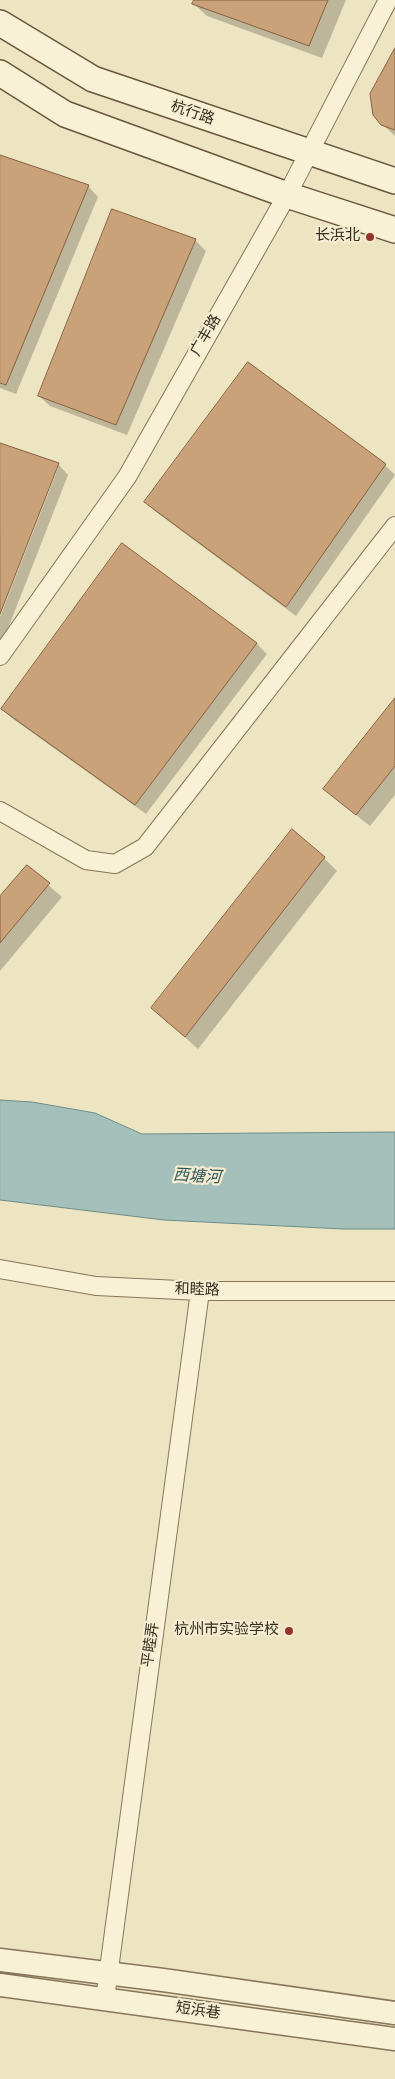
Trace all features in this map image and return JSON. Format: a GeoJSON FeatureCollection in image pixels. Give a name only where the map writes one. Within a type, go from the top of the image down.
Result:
{"type":"FeatureCollection","features":[{"type":"Feature","properties":{"kind":"main road","name":"杭行路"},"geometry":{"type":"LineString","coordinates":[[0,23],[93,79],[395,181]]}},
{"type":"Feature","properties":{"kind":"main road"},"geometry":{"type":"LineString","coordinates":[[0,73],[65,114],[287,195],[395,230]]}},
{"type":"Feature","properties":{"kind":"street","name":"广丰路"},"geometry":{"type":"LineString","coordinates":[[0,656],[127,477],[287,195],[388,0]]}},
{"type":"Feature","properties":{"kind":"street"},"geometry":{"type":"LineString","coordinates":[[0,811],[86,860],[115,864],[145,847],[395,526]]}},
{"type":"Feature","properties":{"kind":"street","name":"和睦路"},"geometry":{"type":"LineString","coordinates":[[0,1269],[96,1286],[200,1292],[395,1291]]}},
{"type":"Feature","properties":{"kind":"street","name":"平睦弄"},"geometry":{"type":"LineString","coordinates":[[105,1999],[200,1292]]}},
{"type":"Feature","properties":{"kind":"street","name":"短浜巷"},"geometry":{"type":"LineString","coordinates":[[0,1960],[395,2012]]}},
{"type":"Feature","properties":{"kind":"street","name":"短浜巷"},"geometry":{"type":"LineString","coordinates":[[0,1985],[395,2040]]}},
{"type":"Feature","properties":{"kind":"water","name":"西塘河"},"geometry":{"type":"Polygon","coordinates":[[[0,1100],[32,1102],[95,1113],[142,1134],[395,1132],[395,1229],[343,1229],[164,1220],[0,1200],[0,1100]]]}},
{"type":"Feature","properties":{"kind":"building"},"geometry":{"type":"Polygon","coordinates":[[[194,0],[328,0],[309,46],[192,4],[194,0]]]}},
{"type":"Feature","properties":{"kind":"building"},"geometry":{"type":"Polygon","coordinates":[[[395,48],[395,130],[381,125],[373,115],[370,94],[395,48]]]}},
{"type":"Feature","properties":{"kind":"building"},"geometry":{"type":"Polygon","coordinates":[[[0,155],[89,185],[6,385],[0,383],[0,155]]]}},
{"type":"Feature","properties":{"kind":"building"},"geometry":{"type":"Polygon","coordinates":[[[112,209],[196,239],[116,425],[38,396],[112,209]]]}},
{"type":"Feature","properties":{"kind":"building"},"geometry":{"type":"Polygon","coordinates":[[[248,362],[386,464],[286,607],[144,502],[248,362]]]}},
{"type":"Feature","properties":{"kind":"building"},"geometry":{"type":"Polygon","coordinates":[[[0,443],[59,463],[0,614],[0,443]]]}},
{"type":"Feature","properties":{"kind":"building"},"geometry":{"type":"Polygon","coordinates":[[[122,543],[257,643],[135,805],[1,709],[122,543]]]}},
{"type":"Feature","properties":{"kind":"building"},"geometry":{"type":"Polygon","coordinates":[[[395,698],[395,766],[356,815],[323,789],[395,698]]]}},
{"type":"Feature","properties":{"kind":"building"},"geometry":{"type":"Polygon","coordinates":[[[292,829],[325,857],[185,1037],[151,1008],[292,829]]]}},
{"type":"Feature","properties":{"kind":"building"},"geometry":{"type":"Polygon","coordinates":[[[27,865],[50,883],[0,943],[0,896],[27,865]]]}},
{"type":"Feature","properties":{"kind":"place","name":"长浜北"},"geometry":{"type":"Point","coordinates":[370,237]}},
{"type":"Feature","properties":{"kind":"place","name":"杭州市实验学校"},"geometry":{"type":"Point","coordinates":[289,1631]}}]}
